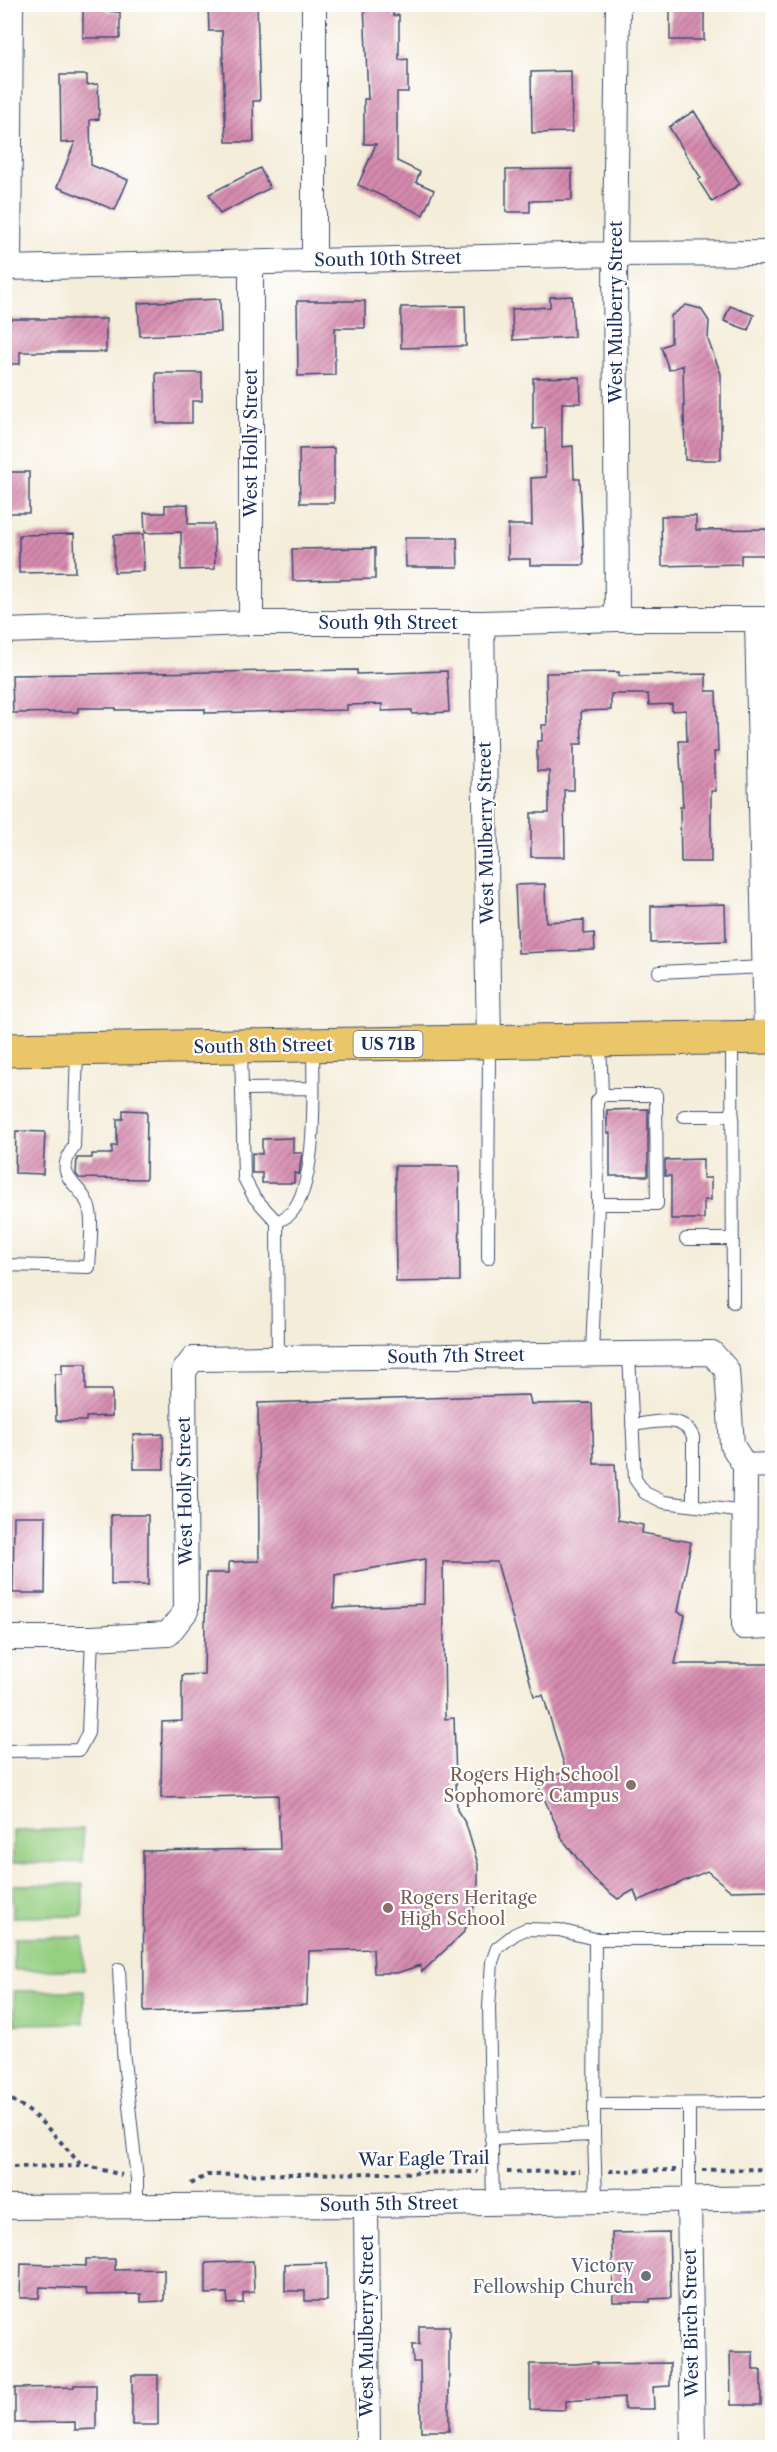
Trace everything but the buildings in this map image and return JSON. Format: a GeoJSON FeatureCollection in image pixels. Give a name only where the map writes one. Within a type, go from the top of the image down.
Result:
{"type":"FeatureCollection","features":[{"type":"Feature","properties":{"kind":"main road","name":"South 8th Street"},"geometry":{"type":"LineString","coordinates":[[4,1050],[769,1037]]}},
{"type":"Feature","properties":{"kind":"street"},"geometry":{"type":"LineString","coordinates":[[7,267],[11,4]]}},
{"type":"Feature","properties":{"kind":"street"},"geometry":{"type":"LineString","coordinates":[[314,4],[314,260]]}},
{"type":"Feature","properties":{"kind":"street","name":"West Mulberry Street"},"geometry":{"type":"LineString","coordinates":[[617,619],[615,254],[618,4]]}},
{"type":"Feature","properties":{"kind":"street","name":"South 10th Street"},"geometry":{"type":"LineString","coordinates":[[7,267],[615,254],[772,253]]}},
{"type":"Feature","properties":{"kind":"street","name":"West Holly Street"},"geometry":{"type":"LineString","coordinates":[[251,262],[251,623]]}},
{"type":"Feature","properties":{"kind":"street"},"geometry":{"type":"LineString","coordinates":[[765,619],[768,892],[764,967],[769,1037]]}},
{"type":"Feature","properties":{"kind":"street","name":"South 9th Street"},"geometry":{"type":"LineString","coordinates":[[4,631],[251,623],[765,619]]}},
{"type":"Feature","properties":{"kind":"street","name":"West Mulberry Street"},"geometry":{"type":"LineString","coordinates":[[482,623],[489,1042]]}},
{"type":"Feature","properties":{"kind":"street","name":"South 7th Street"},"geometry":{"type":"LineString","coordinates":[[184,1371],[192,1359],[712,1353],[727,1370],[732,1445],[745,1466]]}},
{"type":"Feature","properties":{"kind":"street","name":"West Holly Street"},"geometry":{"type":"LineString","coordinates":[[92,1638],[168,1634],[186,1611],[184,1371]]}},
{"type":"Feature","properties":{"kind":"street"},"geometry":{"type":"LineString","coordinates":[[772,1466],[745,1466],[744,1627],[772,1626]]}},
{"type":"Feature","properties":{"kind":"street"},"geometry":{"type":"LineString","coordinates":[[4,1638],[92,1638]]}},
{"type":"Feature","properties":{"kind":"street","name":"West Birch Street"},"geometry":{"type":"LineString","coordinates":[[689,2198],[693,2448]]}},
{"type":"Feature","properties":{"kind":"street","name":"South 5th Street"},"geometry":{"type":"LineString","coordinates":[[4,2207],[366,2205],[772,2198]]}},
{"type":"Feature","properties":{"kind":"street","name":"West Mulberry Street"},"geometry":{"type":"LineString","coordinates":[[366,2205],[368,2448]]}},
{"type":"Feature","properties":{"kind":"lane"},"geometry":{"type":"LineString","coordinates":[[659,972],[764,967]]}},
{"type":"Feature","properties":{"kind":"lane"},"geometry":{"type":"LineString","coordinates":[[732,1038],[733,1302]]}},
{"type":"Feature","properties":{"kind":"lane"},"geometry":{"type":"LineString","coordinates":[[592,1354],[598,1204],[597,1101],[602,1095],[600,1040]]}},
{"type":"Feature","properties":{"kind":"lane"},"geometry":{"type":"LineString","coordinates":[[488,1258],[489,1042]]}},
{"type":"Feature","properties":{"kind":"lane"},"geometry":{"type":"LineString","coordinates":[[277,1222],[289,1215],[297,1203],[309,1173],[313,1045]]}},
{"type":"Feature","properties":{"kind":"lane"},"geometry":{"type":"LineString","coordinates":[[241,1046],[244,1178],[254,1197],[277,1222],[278,1358]]}},
{"type":"Feature","properties":{"kind":"lane"},"geometry":{"type":"LineString","coordinates":[[4,1265],[89,1267],[89,1208],[68,1180],[65,1166],[74,1146],[78,1049]]}},
{"type":"Feature","properties":{"kind":"lane"},"geometry":{"type":"LineString","coordinates":[[242,1089],[313,1088]]}},
{"type":"Feature","properties":{"kind":"lane"},"geometry":{"type":"LineString","coordinates":[[598,1204],[657,1204],[656,1095],[602,1095]]}},
{"type":"Feature","properties":{"kind":"lane"},"geometry":{"type":"LineString","coordinates":[[684,1116],[733,1116]]}},
{"type":"Feature","properties":{"kind":"lane"},"geometry":{"type":"LineString","coordinates":[[686,1239],[733,1239]]}},
{"type":"Feature","properties":{"kind":"lane"},"geometry":{"type":"LineString","coordinates":[[628,1354],[635,1479],[645,1493],[664,1502],[745,1512]]}},
{"type":"Feature","properties":{"kind":"lane"},"geometry":{"type":"LineString","coordinates":[[632,1425],[678,1421],[689,1427],[693,1437],[693,1505]]}},
{"type":"Feature","properties":{"kind":"lane"},"geometry":{"type":"LineString","coordinates":[[4,1751],[79,1750],[88,1733],[92,1638]]}},
{"type":"Feature","properties":{"kind":"lane"},"geometry":{"type":"LineString","coordinates":[[493,2202],[489,2007],[492,1962],[497,1948],[515,1934],[526,1929],[558,1930],[595,1939],[772,1939]]}},
{"type":"Feature","properties":{"kind":"lane"},"geometry":{"type":"LineString","coordinates":[[595,1939],[596,2200]]}},
{"type":"Feature","properties":{"kind":"lane"},"geometry":{"type":"LineString","coordinates":[[119,1969],[123,2051],[138,2180],[138,2207]]}},
{"type":"Feature","properties":{"kind":"lane"},"geometry":{"type":"LineString","coordinates":[[594,2104],[772,2103]]}},
{"type":"Feature","properties":{"kind":"lane"},"geometry":{"type":"LineString","coordinates":[[689,2104],[689,2198]]}},
{"type":"Feature","properties":{"kind":"lane"},"geometry":{"type":"LineString","coordinates":[[491,2139],[594,2135]]}},
{"type":"Feature","properties":{"kind":"path"},"geometry":{"type":"LineString","coordinates":[[4,2096],[16,2101],[52,2132],[82,2166]]}},
{"type":"Feature","properties":{"kind":"path"},"geometry":{"type":"LineString","coordinates":[[4,2167],[82,2166],[138,2180]]}},
{"type":"Feature","properties":{"kind":"path","name":"War Eagle Trail"},"geometry":{"type":"LineString","coordinates":[[190,2185],[207,2175],[772,2169]]}},
{"type":"Feature","properties":{"kind":"green space"},"geometry":{"type":"Polygon","coordinates":[[[83,1829],[83,1862],[13,1863],[13,1831],[83,1829]]]}},
{"type":"Feature","properties":{"kind":"green space"},"geometry":{"type":"Polygon","coordinates":[[[83,1884],[83,1916],[13,1917],[13,1885],[83,1884]]]}},
{"type":"Feature","properties":{"kind":"green space"},"geometry":{"type":"Polygon","coordinates":[[[83,1937],[84,1970],[14,1970],[14,1938],[83,1937]]]}},
{"type":"Feature","properties":{"kind":"green space"},"geometry":{"type":"Polygon","coordinates":[[[14,1991],[84,1991],[84,2023],[15,2024],[14,1991]]]}},
{"type":"Feature","properties":{"kind":"place","name":"Rogers High School Sophomore Campus"},"geometry":{"type":"Point","coordinates":[631,1785]}},
{"type":"Feature","properties":{"kind":"place","name":"Rogers Heritage High School"},"geometry":{"type":"Point","coordinates":[388,1908]}},
{"type":"Feature","properties":{"kind":"place","name":"Victory Fellowship Church"},"geometry":{"type":"Point","coordinates":[646,2276]}}]}
